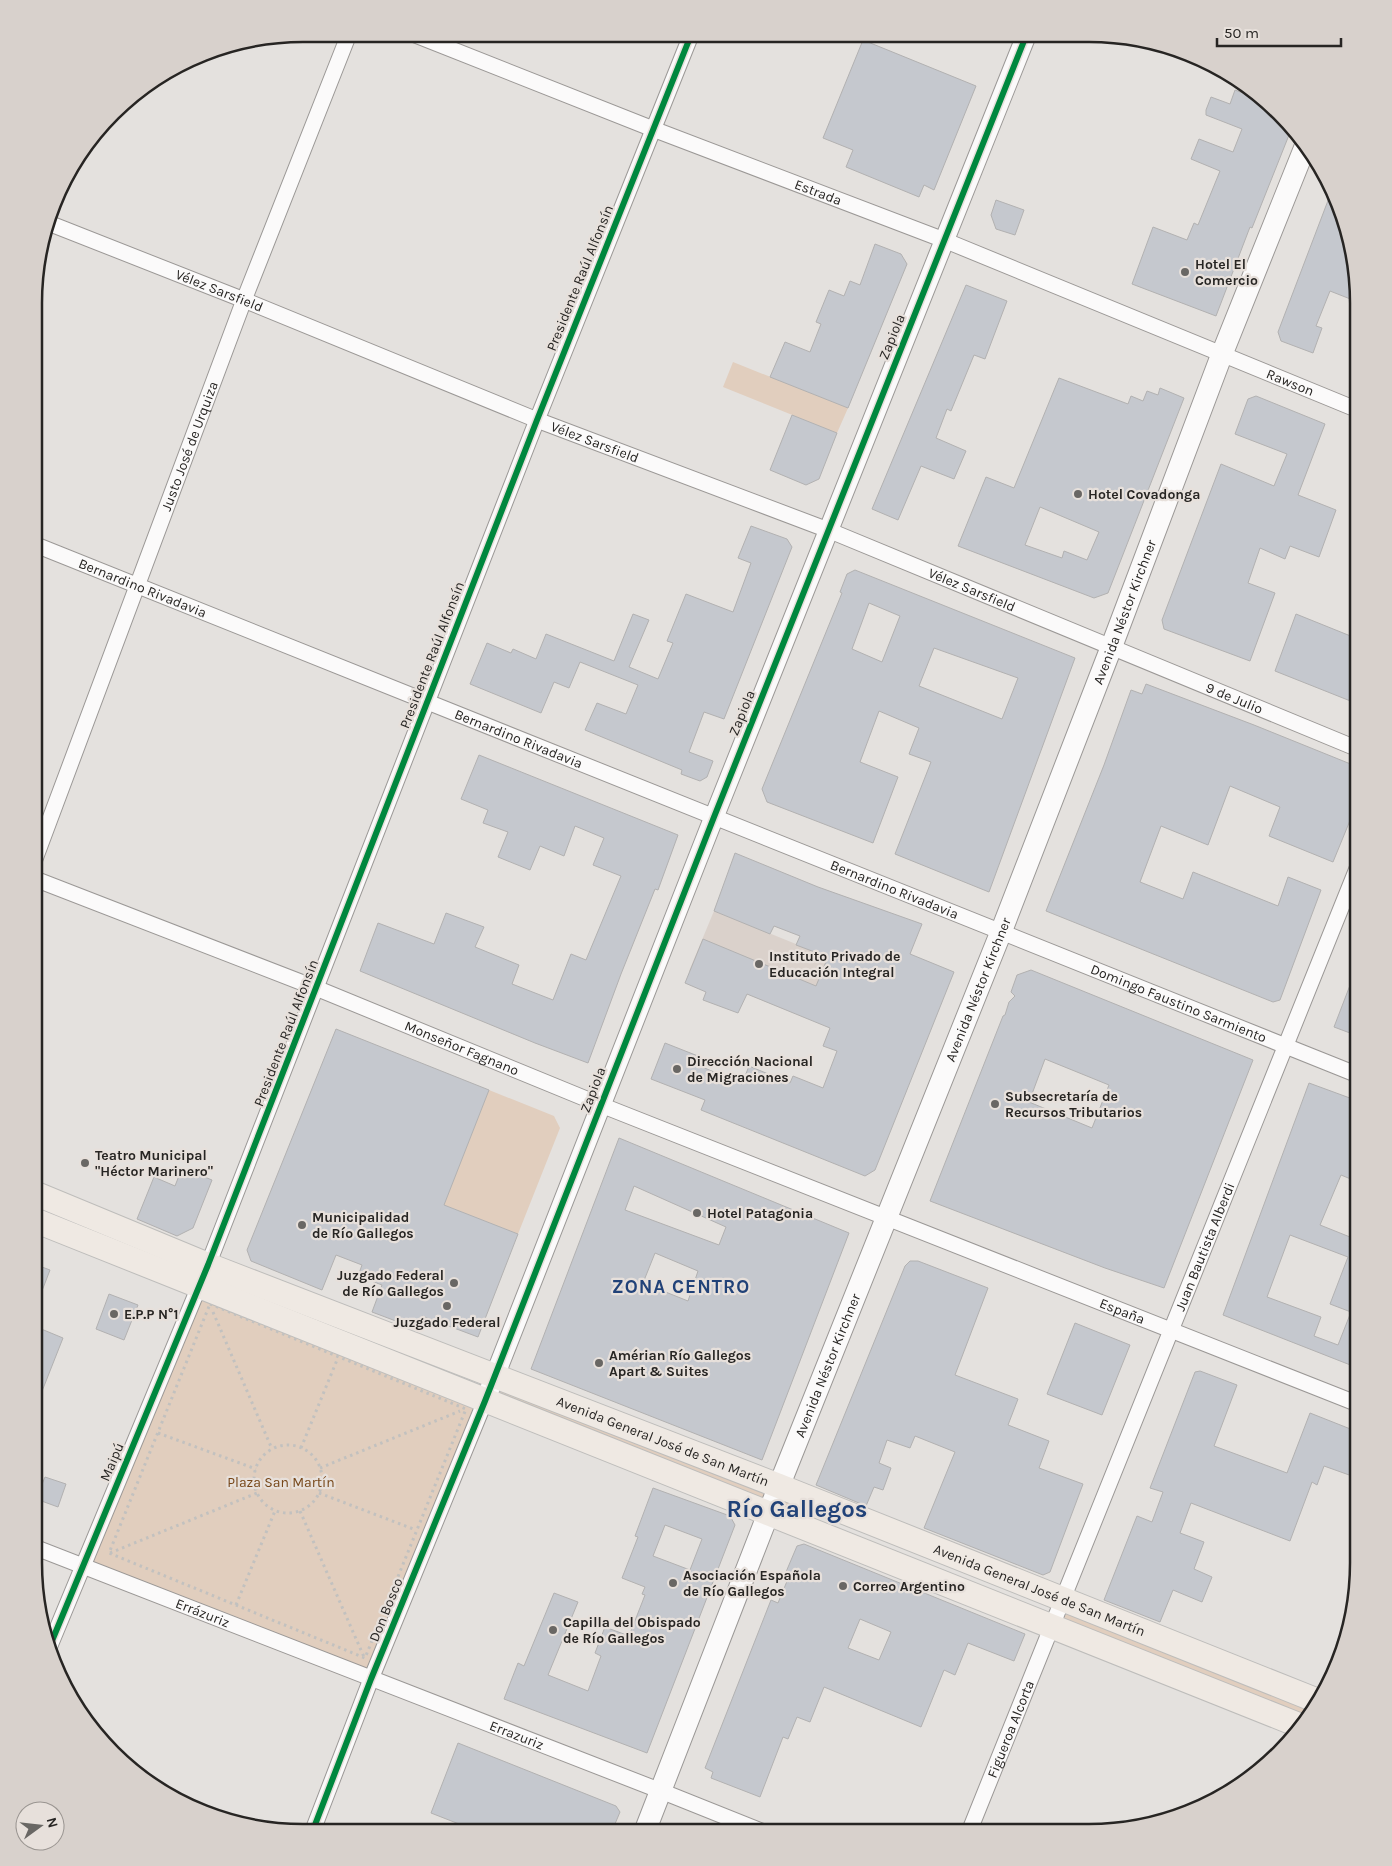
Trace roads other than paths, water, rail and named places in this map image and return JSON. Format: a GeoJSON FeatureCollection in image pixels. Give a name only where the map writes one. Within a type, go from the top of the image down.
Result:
{"type":"FeatureCollection","features":[{"type":"Feature","properties":{"kind":"main road","name":"Avenida Néstor Kirchner"},"geometry":{"type":"LineString","coordinates":[[648,1824],[779,1486],[1001,932],[1222,354],[1302,155]]}},
{"type":"Feature","properties":{"kind":"main road","name":"Avenida General José de San Martín"},"geometry":{"type":"LineString","coordinates":[[42,1197],[206,1285],[476,1405],[769,1513],[1293,1723]]}},
{"type":"Feature","properties":{"kind":"main road","name":"Avenida General José de San Martín"},"geometry":{"type":"LineString","coordinates":[[42,1223],[206,1285],[495,1377],[779,1486],[1311,1698]]}},
{"type":"Feature","properties":{"kind":"street","name":"Justo José de Urquiza"},"geometry":{"type":"LineString","coordinates":[[42,840],[244,300],[346,42]]}},
{"type":"Feature","properties":{"kind":"street","name":"Estrada"},"geometry":{"type":"LineString","coordinates":[[433,42],[653,129],[944,240],[1222,354]]}},
{"type":"Feature","properties":{"kind":"street","name":"Presidente Raúl Alfonsín"},"geometry":{"type":"LineString","coordinates":[[206,1285],[316,988],[537,420],[688,42]]}},
{"type":"Feature","properties":{"kind":"street","name":"Zapiola"},"geometry":{"type":"LineString","coordinates":[[476,1405],[495,1377],[714,817],[1024,42]]}},
{"type":"Feature","properties":{"kind":"street","name":"Vélez Sarsfield"},"geometry":{"type":"LineString","coordinates":[[54,225],[244,300],[537,420],[828,530],[1111,648]]}},
{"type":"Feature","properties":{"kind":"street","name":"Rawson"},"geometry":{"type":"LineString","coordinates":[[1222,354],[1350,407]]}},
{"type":"Feature","properties":{"kind":"street","name":"Bernardino Rivadavia"},"geometry":{"type":"LineString","coordinates":[[42,547],[1001,932]]}},
{"type":"Feature","properties":{"kind":"street","name":"9 de Julio"},"geometry":{"type":"LineString","coordinates":[[1111,648],[1350,746]]}},
{"type":"Feature","properties":{"kind":"street","name":"Monseñor Fagnano"},"geometry":{"type":"LineString","coordinates":[[42,882],[316,988],[601,1105],[887,1219]]}},
{"type":"Feature","properties":{"kind":"street","name":"Juan Bautista Alberdi"},"geometry":{"type":"LineString","coordinates":[[1052,1627],[1350,886]]}},
{"type":"Feature","properties":{"kind":"street","name":"Domingo Faustino Sarmiento"},"geometry":{"type":"LineString","coordinates":[[1001,932],[1350,1072]]}},
{"type":"Feature","properties":{"kind":"street","name":"España"},"geometry":{"type":"LineString","coordinates":[[887,1219],[1350,1401]]}},
{"type":"Feature","properties":{"kind":"street","name":"Maipú"},"geometry":{"type":"LineString","coordinates":[[53,1637],[82,1566],[206,1285]]}},
{"type":"Feature","properties":{"kind":"street","name":"Don Bosco"},"geometry":{"type":"LineString","coordinates":[[315,1824],[476,1405]]}},
{"type":"Feature","properties":{"kind":"street","name":"Errázuriz"},"geometry":{"type":"LineString","coordinates":[[42,1550],[372,1679]]}},
{"type":"Feature","properties":{"kind":"street","name":"Figueroa Alcorta"},"geometry":{"type":"LineString","coordinates":[[972,1824],[1052,1627]]}},
{"type":"Feature","properties":{"kind":"street","name":"Errazuriz"},"geometry":{"type":"LineString","coordinates":[[372,1679],[744,1824]]}},
{"type":"Feature","properties":{"kind":"place","name":"Hotel El Comercio"},"geometry":{"type":"Point","coordinates":[1185,272]}},
{"type":"Feature","properties":{"kind":"place","name":"Hotel Covadonga"},"geometry":{"type":"Point","coordinates":[1078,494]}},
{"type":"Feature","properties":{"kind":"place","name":"Instituto Privado de Educación Integral"},"geometry":{"type":"Point","coordinates":[759,964]}},
{"type":"Feature","properties":{"kind":"place","name":"Dirección Nacional de Migraciones"},"geometry":{"type":"Point","coordinates":[677,1069]}},
{"type":"Feature","properties":{"kind":"place","name":"Subsecretaría de Recursos Tributarios"},"geometry":{"type":"Point","coordinates":[995,1104]}},
{"type":"Feature","properties":{"kind":"place","name":"Teatro Municipal \"Héctor Marinero\""},"geometry":{"type":"Point","coordinates":[85,1163]}},
{"type":"Feature","properties":{"kind":"place","name":"Hotel Patagonia"},"geometry":{"type":"Point","coordinates":[697,1213]}},
{"type":"Feature","properties":{"kind":"place","name":"Municipalidad de Río Gallegos"},"geometry":{"type":"Point","coordinates":[302,1225]}},
{"type":"Feature","properties":{"kind":"place","name":"Juzgado Federal de Río Gallegos"},"geometry":{"type":"Point","coordinates":[454,1283]}},
{"type":"Feature","properties":{"kind":"place","name":"Juzgado Federal"},"geometry":{"type":"Point","coordinates":[447,1306]}},
{"type":"Feature","properties":{"kind":"place","name":"E.P.P N°1"},"geometry":{"type":"Point","coordinates":[114,1314]}},
{"type":"Feature","properties":{"kind":"place","name":"Amérian Río Gallegos Apart & Suites"},"geometry":{"type":"Point","coordinates":[599,1363]}},
{"type":"Feature","properties":{"kind":"place","name":"Asociación Española de Río Gallegos"},"geometry":{"type":"Point","coordinates":[673,1583]}},
{"type":"Feature","properties":{"kind":"place","name":"Correo Argentino"},"geometry":{"type":"Point","coordinates":[843,1586]}},
{"type":"Feature","properties":{"kind":"place","name":"Capilla del Obispado de Río Gallegos"},"geometry":{"type":"Point","coordinates":[553,1630]}},
{"type":"Feature","properties":{"kind":"district","name":"ZONA CENTRO"},"geometry":{"type":"Point","coordinates":[681,1287]}},
{"type":"Feature","properties":{"kind":"district","name":"Río Gallegos"},"geometry":{"type":"Point","coordinates":[797,1509]}},
{"type":"Feature","properties":{"kind":"park label","name":"Plaza San Martín"},"geometry":{"type":"Point","coordinates":[281,1482]}}]}
